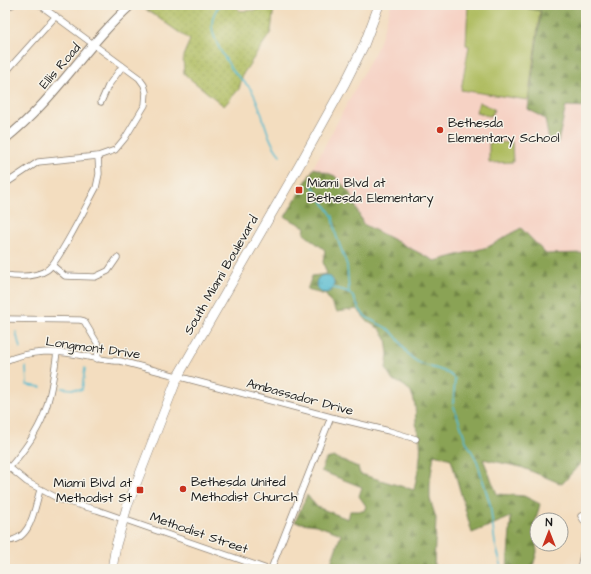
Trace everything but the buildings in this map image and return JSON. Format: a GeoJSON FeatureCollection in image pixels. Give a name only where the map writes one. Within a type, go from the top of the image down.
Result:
{"type":"FeatureCollection","features":[{"type":"Feature","properties":{"kind":"main road","name":"Ellis Road"},"geometry":{"type":"LineString","coordinates":[[5,139],[37,110],[108,28],[131,5]]}},
{"type":"Feature","properties":{"kind":"main road","name":"South Miami Boulevard"},"geometry":{"type":"LineString","coordinates":[[112,569],[116,545],[123,520],[178,376],[299,166],[345,82],[364,44],[379,5]]}},
{"type":"Feature","properties":{"kind":"street"},"geometry":{"type":"LineString","coordinates":[[5,184],[38,162],[98,156],[111,152],[121,144],[146,101],[144,85],[139,78],[93,46],[40,5]]}},
{"type":"Feature","properties":{"kind":"street"},"geometry":{"type":"LineString","coordinates":[[5,73],[56,16]]}},
{"type":"Feature","properties":{"kind":"street"},"geometry":{"type":"LineString","coordinates":[[101,102],[108,86],[122,67]]}},
{"type":"Feature","properties":{"kind":"street"},"geometry":{"type":"LineString","coordinates":[[5,274],[33,276],[40,274],[52,265],[96,188],[99,174],[98,156]]}},
{"type":"Feature","properties":{"kind":"street"},"geometry":{"type":"LineString","coordinates":[[52,265],[65,276],[95,278],[108,271],[117,258]]}},
{"type":"Feature","properties":{"kind":"street"},"geometry":{"type":"LineString","coordinates":[[5,319],[84,321],[99,346],[97,359]]}},
{"type":"Feature","properties":{"kind":"street"},"geometry":{"type":"LineString","coordinates":[[6,465],[30,443],[40,426],[52,392],[57,352]]}},
{"type":"Feature","properties":{"kind":"street","name":"Longmont Drive"},"geometry":{"type":"LineString","coordinates":[[5,361],[23,354],[57,352],[140,365],[178,376]]}},
{"type":"Feature","properties":{"kind":"street","name":"Ambassador Drive"},"geometry":{"type":"LineString","coordinates":[[178,376],[416,439]]}},
{"type":"Feature","properties":{"kind":"street"},"geometry":{"type":"LineString","coordinates":[[271,569],[331,417]]}},
{"type":"Feature","properties":{"kind":"street","name":"Methodist Street"},"geometry":{"type":"LineString","coordinates":[[6,465],[40,490],[61,500],[97,510],[267,569]]}},
{"type":"Feature","properties":{"kind":"street"},"geometry":{"type":"LineString","coordinates":[[5,541],[12,541],[25,532],[40,490]]}},
{"type":"Feature","properties":{"kind":"street"},"geometry":{"type":"LineString","coordinates":[[581,516],[586,524]]}},
{"type":"Feature","properties":{"kind":"street"},"geometry":{"type":"LineString","coordinates":[[580,569],[586,538]]}},
{"type":"Feature","properties":{"kind":"shaded area","name":"Bethesda Elementary School"},"geometry":{"type":"Polygon","coordinates":[[[391,5],[513,5],[541,11],[528,109],[545,119],[549,141],[558,142],[566,106],[586,107],[586,253],[546,254],[521,228],[488,247],[435,261],[300,192],[379,44],[391,5]]]}},
{"type":"Feature","properties":{"kind":"green space"},"geometry":{"type":"Polygon","coordinates":[[[147,5],[235,5],[240,11],[257,10],[259,5],[274,5],[271,32],[243,74],[239,89],[224,106],[184,74],[183,56],[190,40],[144,8],[147,5]]]}},
{"type":"Feature","properties":{"kind":"green space"},"geometry":{"type":"Polygon","coordinates":[[[468,5],[509,5],[540,11],[528,100],[461,90],[469,46],[466,45],[468,5]]]}},
{"type":"Feature","properties":{"kind":"green space"},"geometry":{"type":"Polygon","coordinates":[[[513,5],[586,5],[586,107],[566,106],[558,142],[549,141],[545,119],[528,109],[541,11],[513,5]]]}},
{"type":"Feature","properties":{"kind":"green space"},"geometry":{"type":"Polygon","coordinates":[[[479,102],[494,109],[492,115],[488,116],[476,112],[479,102]]]}},
{"type":"Feature","properties":{"kind":"green space"},"geometry":{"type":"Polygon","coordinates":[[[512,142],[513,162],[489,163],[489,143],[512,142]]]}},
{"type":"Feature","properties":{"kind":"green space"},"geometry":{"type":"Polygon","coordinates":[[[314,168],[335,176],[351,195],[363,224],[435,261],[488,247],[521,228],[546,254],[586,253],[586,457],[562,484],[521,467],[483,459],[497,494],[524,496],[540,504],[538,512],[529,512],[529,552],[537,552],[532,569],[507,569],[511,517],[472,533],[451,459],[434,454],[430,481],[430,499],[436,518],[434,567],[429,566],[428,569],[329,569],[341,534],[316,525],[295,522],[307,495],[317,507],[348,519],[350,511],[364,511],[366,506],[359,496],[362,487],[321,471],[326,459],[334,457],[358,467],[360,474],[414,490],[419,466],[420,441],[413,396],[406,387],[392,380],[386,368],[388,354],[386,339],[380,329],[368,322],[357,309],[337,312],[326,295],[307,290],[312,276],[327,274],[323,262],[325,250],[304,234],[305,227],[285,217],[314,168]]]}},
{"type":"Feature","properties":{"kind":"water"},"geometry":{"type":"Polygon","coordinates":[[[325,275],[329,276],[333,280],[333,288],[329,292],[325,293],[321,292],[317,288],[316,284],[317,280],[321,276],[325,275]]]}},
{"type":"Feature","properties":{"kind":"waterway"},"geometry":{"type":"LineString","coordinates":[[220,5],[215,11],[213,17],[212,30],[214,36],[232,69],[252,91],[271,141],[280,155]]}},
{"type":"Feature","properties":{"kind":"waterway"},"geometry":{"type":"LineString","coordinates":[[312,185],[333,217],[336,235],[347,265],[349,292]]}},
{"type":"Feature","properties":{"kind":"waterway"},"geometry":{"type":"LineString","coordinates":[[333,288],[347,292],[353,296],[363,314],[392,332],[404,349],[417,362],[439,369],[455,379],[453,404],[466,441],[477,461],[490,504],[495,543],[502,568]]}},
{"type":"Feature","properties":{"kind":"waterway"},"geometry":{"type":"LineString","coordinates":[[16,332],[20,348]]}},
{"type":"Feature","properties":{"kind":"waterway"},"geometry":{"type":"LineString","coordinates":[[26,367],[27,385],[41,387]]}},
{"type":"Feature","properties":{"kind":"waterway"},"geometry":{"type":"LineString","coordinates":[[62,388],[82,390],[85,368]]}},
{"type":"Feature","properties":{"kind":"place","name":"Bethesda Elementary School"},"geometry":{"type":"Point","coordinates":[440,130]}},
{"type":"Feature","properties":{"kind":"place","name":"Miami Blvd at Bethesda Elementary"},"geometry":{"type":"Point","coordinates":[299,190]}},
{"type":"Feature","properties":{"kind":"place","name":"Bethesda United Methodist Church"},"geometry":{"type":"Point","coordinates":[183,489]}},
{"type":"Feature","properties":{"kind":"place","name":"Miami Blvd at Methodist St"},"geometry":{"type":"Point","coordinates":[140,490]}}]}
